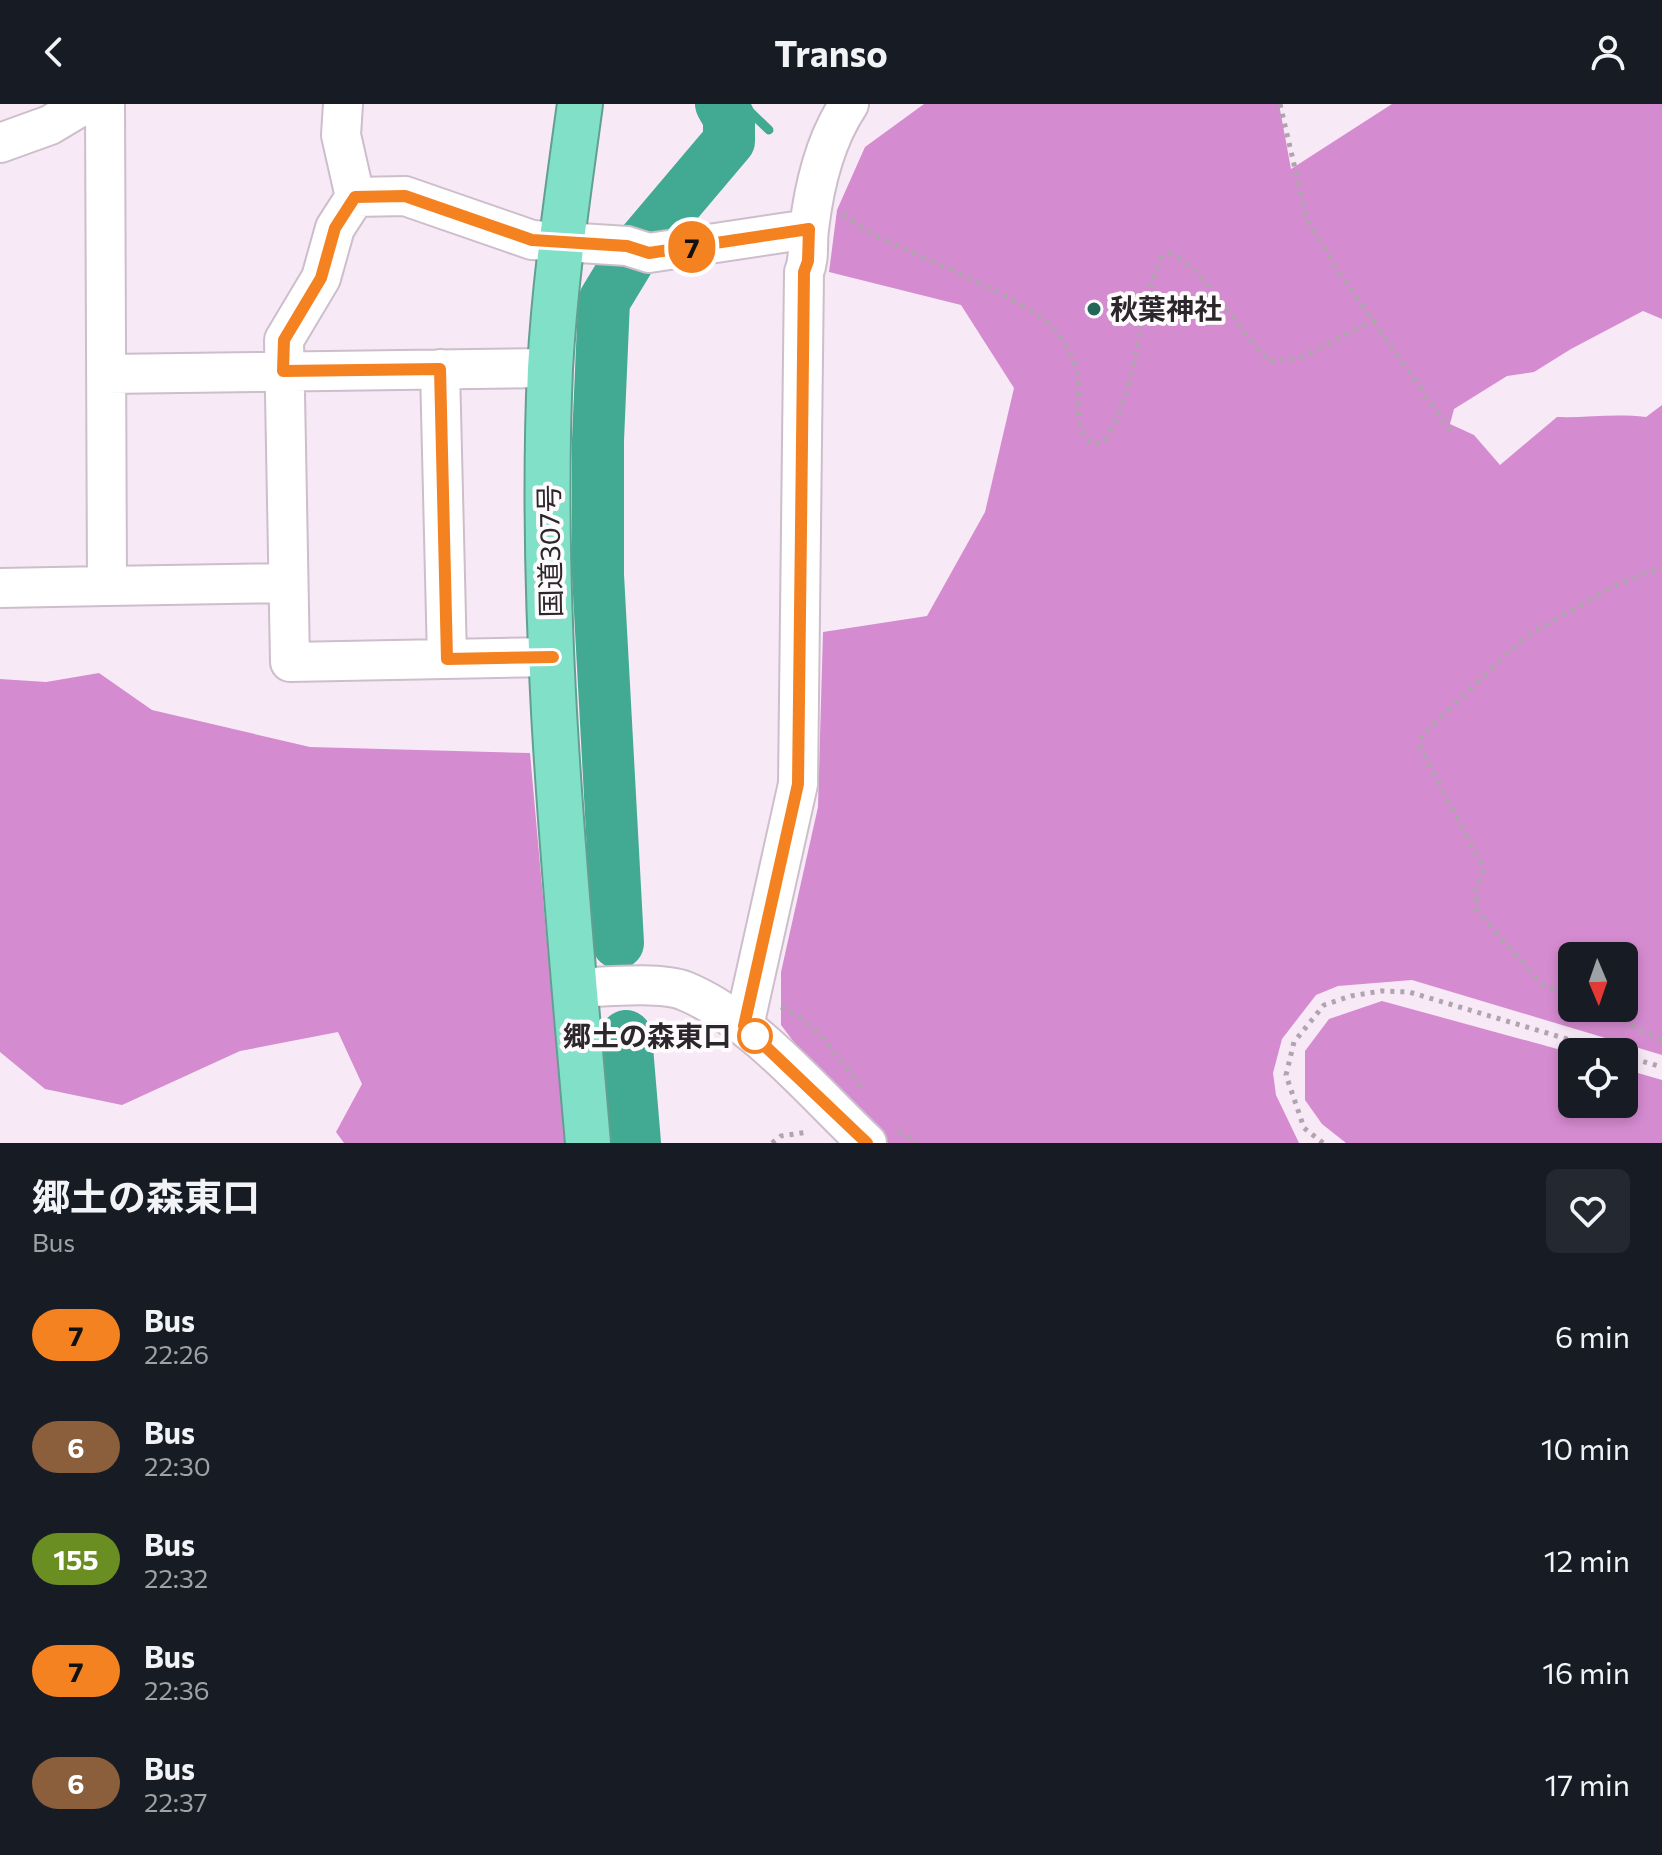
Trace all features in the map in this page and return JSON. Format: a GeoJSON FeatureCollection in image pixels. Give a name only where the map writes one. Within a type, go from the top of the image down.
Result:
{"type":"FeatureCollection","features":[{"type":"Feature","properties":{"kind":"highway","name":"国道307号"},"geometry":{"type":"LineString","coordinates":[[580,104],[560,244],[551,368],[547,514],[553,657],[588,1143]]}},
{"type":"Feature","properties":{"kind":"street"},"geometry":{"type":"LineString","coordinates":[[0,143],[50,125],[85,104]]}},
{"type":"Feature","properties":{"kind":"street"},"geometry":{"type":"LineString","coordinates":[[105,104],[107,586]]}},
{"type":"Feature","properties":{"kind":"street"},"geometry":{"type":"LineString","coordinates":[[343,104],[341,135],[355,197],[335,228],[315,290],[284,340],[290,662],[553,657]]}},
{"type":"Feature","properties":{"kind":"street"},"geometry":{"type":"LineString","coordinates":[[757,1015],[798,784],[804,272],[822,161],[849,104]]}},
{"type":"Feature","properties":{"kind":"street"},"geometry":{"type":"LineString","coordinates":[[355,197],[405,196],[532,240],[638,250],[813,212]]}},
{"type":"Feature","properties":{"kind":"street"},"geometry":{"type":"LineString","coordinates":[[107,374],[551,368]]}},
{"type":"Feature","properties":{"kind":"street"},"geometry":{"type":"LineString","coordinates":[[440,369],[447,659]]}},
{"type":"Feature","properties":{"kind":"street"},"geometry":{"type":"LineString","coordinates":[[0,588],[288,583]]}},
{"type":"Feature","properties":{"kind":"street"},"geometry":{"type":"LineString","coordinates":[[575,988],[629,986],[683,990],[757,1015],[882,1136]]}},
{"type":"Feature","properties":{"kind":"path"},"geometry":{"type":"LineString","coordinates":[[1280,104],[1307,220],[1340,274],[1453,434]]}},
{"type":"Feature","properties":{"kind":"path"},"geometry":{"type":"LineString","coordinates":[[813,212],[863,229],[999,294],[1051,324],[1076,368],[1080,424],[1084,437],[1093,444],[1105,441],[1111,433],[1133,377],[1152,282],[1161,258],[1170,254],[1189,263],[1269,361],[1300,358],[1374,320]]}},
{"type":"Feature","properties":{"kind":"path"},"geometry":{"type":"LineString","coordinates":[[1558,991],[1542,984],[1477,911],[1476,889],[1484,869],[1419,745],[1423,734],[1525,637],[1609,588],[1662,567]]}},
{"type":"Feature","properties":{"kind":"path"},"geometry":{"type":"LineString","coordinates":[[1323,1143],[1304,1128],[1286,1075],[1294,1042],[1324,1005],[1381,991],[1409,992],[1564,1038]]}},
{"type":"Feature","properties":{"kind":"path"},"geometry":{"type":"LineString","coordinates":[[757,1015],[788,1010],[803,1019],[823,1038],[866,1093]]}},
{"type":"Feature","properties":{"kind":"path"},"geometry":{"type":"LineString","coordinates":[[1624,1022],[1662,1040]]}},
{"type":"Feature","properties":{"kind":"path"},"geometry":{"type":"LineString","coordinates":[[1638,1060],[1662,1067]]}},
{"type":"Feature","properties":{"kind":"path"},"geometry":{"type":"LineString","coordinates":[[772,1143],[781,1136],[801,1131],[813,1133]]}},
{"type":"Feature","properties":{"kind":"path"},"geometry":{"type":"LineString","coordinates":[[882,1136],[917,1143]]}},
{"type":"Feature","properties":{"kind":"shaded area"},"geometry":{"type":"Polygon","coordinates":[[[924,104],[1279,104],[1291,169],[1392,104],[1662,104],[1662,319],[1643,311],[1534,372],[1507,376],[1454,409],[1450,424],[1474,435],[1500,465],[1557,417],[1646,417],[1662,405],[1662,1055],[1638,1048],[1638,1038],[1605,1038],[1412,980],[1338,986],[1316,995],[1282,1039],[1273,1073],[1276,1095],[1299,1143],[881,1143],[846,1111],[781,1025],[781,972],[818,807],[823,632],[927,616],[985,512],[1014,388],[961,305],[829,272],[837,210],[865,147],[924,104]]]}},
{"type":"Feature","properties":{"kind":"shaded area"},"geometry":{"type":"Polygon","coordinates":[[[99,673],[152,710],[310,747],[530,753],[565,1143],[344,1143],[336,1132],[362,1084],[338,1032],[240,1051],[122,1105],[45,1089],[0,1052],[0,679],[46,682],[99,673]]]}},
{"type":"Feature","properties":{"kind":"shaded area"},"geometry":{"type":"Polygon","coordinates":[[[1382,1001],[1558,1049],[1558,1118],[1638,1118],[1638,1073],[1662,1080],[1662,1143],[1346,1143],[1322,1124],[1305,1100],[1305,1051],[1329,1019],[1382,1001]]]}},
{"type":"Feature","properties":{"kind":"waterway"},"geometry":{"type":"LineString","coordinates":[[618,943],[598,575],[598,440],[604,301],[630,258],[729,141],[729,118],[721,104]]}},
{"type":"Feature","properties":{"kind":"waterway"},"geometry":{"type":"LineString","coordinates":[[742,104],[769,130]]}},
{"type":"Feature","properties":{"kind":"waterway"},"geometry":{"type":"LineString","coordinates":[[626,1036],[635,1143]]}},
{"type":"Feature","properties":{"kind":"bus line","name":"7"},"geometry":{"type":"LineString","coordinates":[[553,657],[447,659],[440,369],[283,371],[284,340],[309,303],[321,278],[335,228],[355,197],[405,196],[532,240],[627,246],[649,253],[809,229],[808,261],[804,272],[798,784],[744,1026],[867,1143]]}},
{"type":"Feature","properties":{"kind":"place","name":"秋葉神社"},"geometry":{"type":"Point","coordinates":[1094,309]}},
{"type":"Feature","properties":{"kind":"place","name":"郷土の森東口"},"geometry":{"type":"Point","coordinates":[755,1036]}}]}
